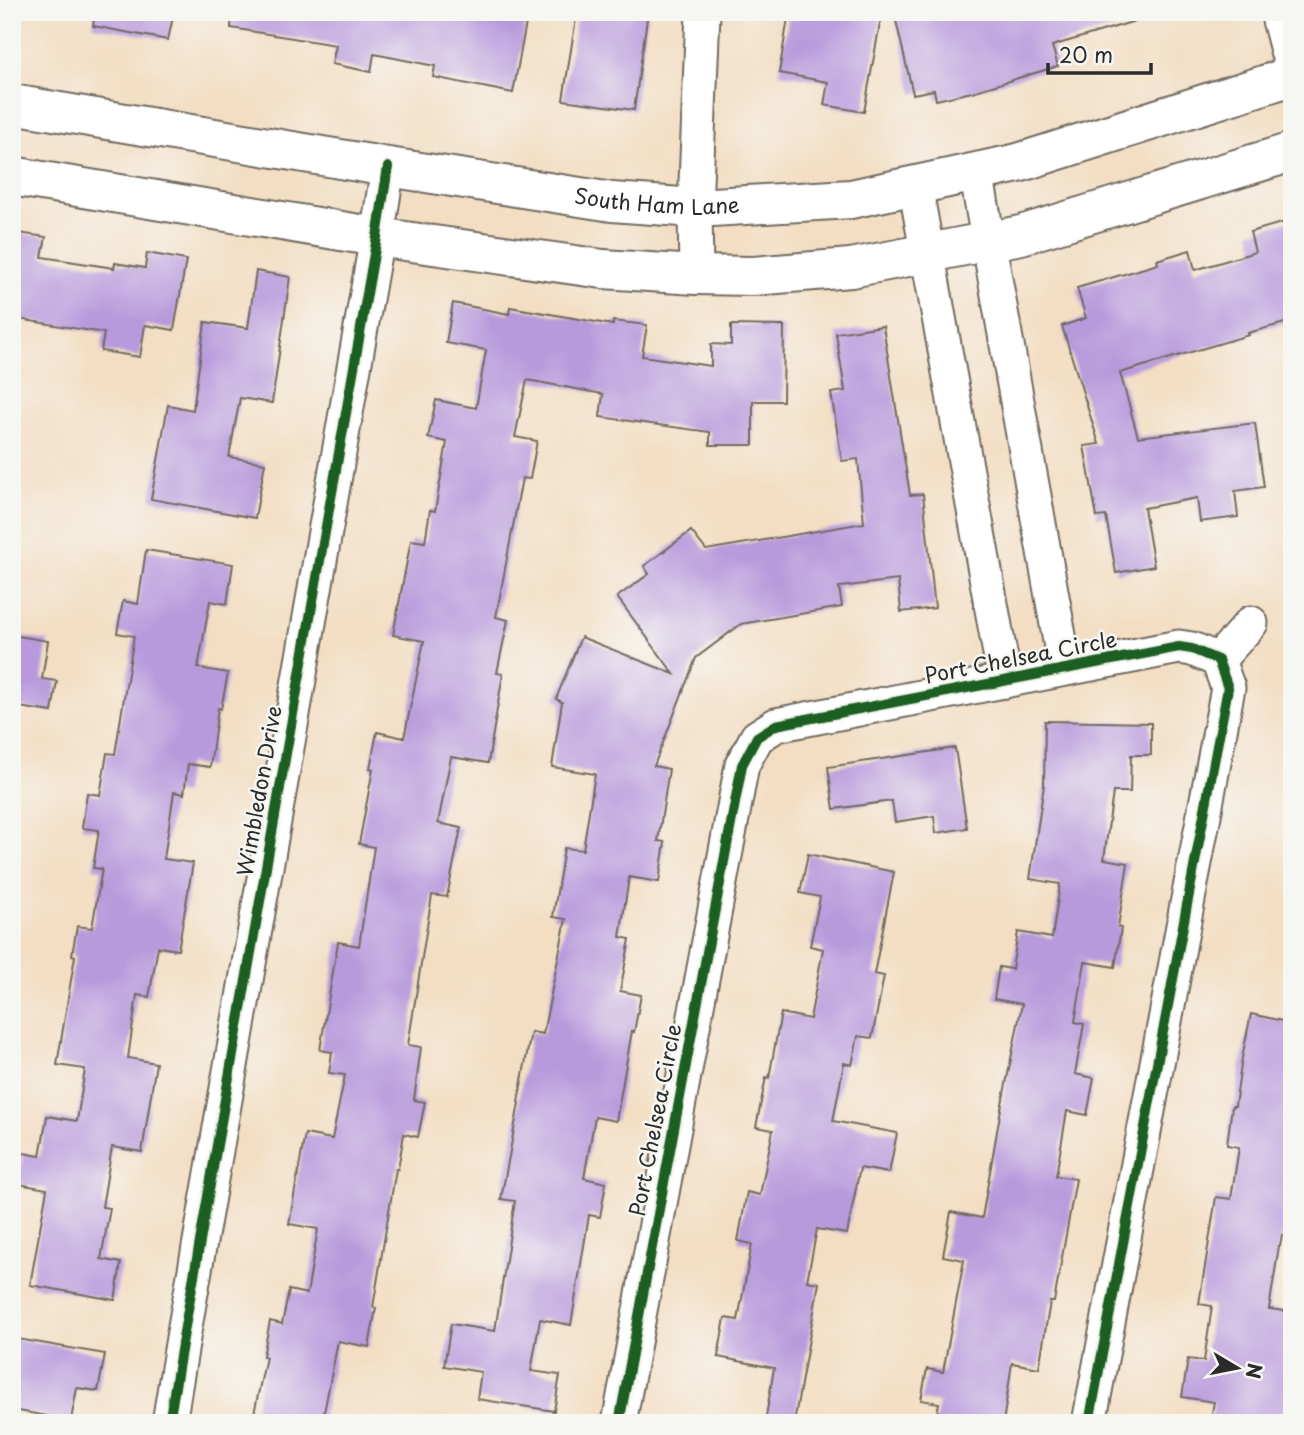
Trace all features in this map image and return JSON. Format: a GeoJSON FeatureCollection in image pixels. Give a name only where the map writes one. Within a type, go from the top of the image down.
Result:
{"type":"FeatureCollection","features":[{"type":"Feature","properties":{"kind":"main road","name":"South Ham Lane"},"geometry":{"type":"LineString","coordinates":[[12,104],[611,202],[695,208],[851,198],[976,173],[1018,163],[1292,76]]}},
{"type":"Feature","properties":{"kind":"main road"},"geometry":{"type":"LineString","coordinates":[[12,176],[377,237],[603,269],[753,276],[850,268],[1021,235],[1292,152]]}},
{"type":"Feature","properties":{"kind":"street"},"geometry":{"type":"LineString","coordinates":[[696,275],[695,208],[703,12]]}},
{"type":"Feature","properties":{"kind":"street"},"geometry":{"type":"LineString","coordinates":[[1277,12],[1292,69]]}},
{"type":"Feature","properties":{"kind":"street","name":"Wimbledon Drive"},"geometry":{"type":"LineString","coordinates":[[169,1423],[388,167]]}},
{"type":"Feature","properties":{"kind":"street","name":"Port Chelsea Circle"},"geometry":{"type":"LineString","coordinates":[[976,173],[1065,670]]}},
{"type":"Feature","properties":{"kind":"street","name":"Port Chelsea Circle"},"geometry":{"type":"LineString","coordinates":[[915,185],[1005,681]]}},
{"type":"Feature","properties":{"kind":"street"},"geometry":{"type":"LineString","coordinates":[[1089,1423],[1228,688],[1218,660],[1251,624]]}},
{"type":"Feature","properties":{"kind":"street","name":"Port Chelsea Circle"},"geometry":{"type":"LineString","coordinates":[[619,1423],[742,765],[757,737],[776,725],[1179,647],[1192,649],[1218,660]]}},
{"type":"Feature","properties":{"kind":"building"},"geometry":{"type":"Polygon","coordinates":[[[95,12],[174,12],[168,40],[93,26],[95,12]]]}},
{"type":"Feature","properties":{"kind":"building"},"geometry":{"type":"Polygon","coordinates":[[[232,12],[528,12],[513,93],[433,77],[435,66],[374,54],[371,72],[332,64],[336,45],[231,28],[232,12]]]}},
{"type":"Feature","properties":{"kind":"building"},"geometry":{"type":"Polygon","coordinates":[[[577,12],[648,12],[634,110],[563,100],[577,12]]]}},
{"type":"Feature","properties":{"kind":"building"},"geometry":{"type":"Polygon","coordinates":[[[789,12],[882,12],[864,112],[824,105],[828,82],[779,73],[789,12]]]}},
{"type":"Feature","properties":{"kind":"building"},"geometry":{"type":"Polygon","coordinates":[[[894,12],[1141,12],[1142,19],[1052,46],[1058,66],[936,100],[934,90],[913,94],[894,12]]]}},
{"type":"Feature","properties":{"kind":"building"},"geometry":{"type":"Polygon","coordinates":[[[1292,220],[1292,321],[1120,373],[1138,437],[1255,423],[1264,487],[1235,491],[1238,517],[1200,522],[1197,498],[1144,508],[1154,566],[1116,573],[1106,516],[1097,517],[1084,446],[1099,444],[1062,326],[1086,318],[1077,288],[1158,264],[1157,260],[1190,250],[1195,270],[1255,252],[1250,232],[1292,220]]]}},
{"type":"Feature","properties":{"kind":"building"},"geometry":{"type":"Polygon","coordinates":[[[12,232],[46,237],[42,257],[114,268],[115,263],[145,268],[147,253],[186,260],[174,330],[145,325],[140,357],[101,351],[104,333],[12,318],[12,232]]]}},
{"type":"Feature","properties":{"kind":"building"},"geometry":{"type":"Polygon","coordinates":[[[256,271],[290,277],[272,403],[240,398],[229,457],[265,463],[255,518],[151,499],[168,405],[193,410],[205,322],[248,328],[256,271]]]}},
{"type":"Feature","properties":{"kind":"building"},"geometry":{"type":"Polygon","coordinates":[[[453,303],[509,314],[510,307],[613,325],[613,321],[647,325],[642,356],[711,366],[711,344],[731,345],[731,325],[784,326],[783,401],[753,401],[753,445],[710,445],[710,432],[600,417],[603,394],[527,380],[515,437],[537,441],[530,479],[522,478],[496,617],[508,620],[497,673],[503,674],[488,763],[451,757],[438,823],[461,828],[447,897],[432,895],[408,1045],[421,1047],[414,1100],[425,1102],[418,1137],[404,1134],[396,1169],[369,1347],[338,1341],[322,1423],[252,1423],[266,1357],[263,1356],[270,1321],[282,1324],[289,1290],[307,1294],[318,1229],[289,1224],[305,1134],[332,1139],[345,1075],[329,1073],[332,1052],[320,1050],[338,942],[359,946],[374,847],[359,844],[377,732],[404,738],[424,641],[393,635],[411,540],[425,542],[430,510],[435,511],[447,442],[428,438],[436,400],[476,408],[486,350],[446,343],[453,303]]]}},
{"type":"Feature","properties":{"kind":"building"},"geometry":{"type":"Polygon","coordinates":[[[883,326],[910,495],[923,494],[935,608],[901,612],[898,580],[839,587],[842,607],[741,624],[696,658],[654,766],[669,769],[658,841],[665,842],[659,882],[629,877],[620,937],[630,939],[620,991],[641,995],[616,1121],[595,1117],[584,1178],[606,1183],[600,1217],[589,1215],[571,1325],[540,1319],[531,1371],[560,1375],[554,1411],[477,1399],[481,1372],[444,1366],[451,1324],[495,1331],[515,1201],[501,1199],[518,1102],[531,1032],[543,1034],[566,919],[553,917],[564,848],[583,850],[595,774],[552,767],[562,702],[556,699],[581,637],[674,674],[617,597],[649,574],[644,566],[691,531],[706,550],[864,523],[858,459],[842,461],[831,393],[845,391],[836,333],[883,326]]]}},
{"type":"Feature","properties":{"kind":"building"},"geometry":{"type":"Polygon","coordinates":[[[146,550],[233,564],[227,604],[210,601],[198,668],[228,673],[221,709],[218,708],[210,767],[188,764],[184,794],[174,792],[164,859],[193,863],[178,950],[158,947],[149,997],[137,995],[128,1058],[156,1063],[142,1152],[112,1147],[102,1207],[110,1208],[101,1259],[121,1263],[115,1300],[30,1285],[47,1189],[18,1184],[23,1153],[40,1156],[47,1116],[77,1121],[85,1069],[57,1065],[75,956],[72,955],[77,926],[92,928],[102,869],[93,868],[99,830],[82,828],[87,793],[100,795],[107,753],[115,754],[134,636],[117,633],[123,601],[138,604],[146,550]]]}},
{"type":"Feature","properties":{"kind":"building"},"geometry":{"type":"Polygon","coordinates":[[[12,635],[48,641],[42,679],[57,681],[52,712],[12,706],[12,635]]]}},
{"type":"Feature","properties":{"kind":"building"},"geometry":{"type":"Polygon","coordinates":[[[1045,721],[1151,723],[1151,755],[1131,755],[1130,792],[1113,792],[1104,859],[1128,863],[1118,927],[1121,928],[1115,967],[1085,962],[1075,1022],[1084,1024],[1075,1074],[1094,1078],[1087,1115],[1067,1111],[1056,1176],[1076,1179],[1039,1368],[1012,1363],[1003,1423],[935,1423],[939,1403],[921,1400],[927,1369],[943,1372],[964,1260],[943,1256],[951,1212],[982,1218],[1022,1004],[994,999],[999,967],[1012,969],[1018,932],[1052,938],[1060,884],[1030,879],[1044,785],[1045,721]]]}},
{"type":"Feature","properties":{"kind":"building"},"geometry":{"type":"Polygon","coordinates":[[[955,748],[967,828],[936,833],[934,816],[895,822],[892,801],[834,809],[828,767],[955,748]]]}},
{"type":"Feature","properties":{"kind":"building"},"geometry":{"type":"Polygon","coordinates":[[[808,854],[894,872],[874,974],[884,976],[872,1038],[858,1036],[852,1065],[844,1063],[833,1121],[897,1133],[889,1173],[860,1168],[847,1234],[817,1229],[807,1281],[819,1283],[794,1423],[765,1423],[774,1368],[718,1357],[725,1318],[738,1320],[752,1244],[738,1241],[747,1192],[760,1195],[773,1130],[756,1127],[766,1077],[769,1078],[781,1013],[810,1019],[823,949],[810,946],[820,897],[800,893],[808,854]]]}},
{"type":"Feature","properties":{"kind":"building"},"geometry":{"type":"Polygon","coordinates":[[[1251,1014],[1292,1023],[1292,1237],[1282,1235],[1269,1309],[1292,1312],[1292,1375],[1284,1423],[1210,1423],[1214,1402],[1182,1397],[1188,1359],[1204,1361],[1212,1306],[1199,1304],[1216,1197],[1231,1199],[1239,1147],[1227,1145],[1232,1106],[1235,1106],[1251,1014]]]}},
{"type":"Feature","properties":{"kind":"building"},"geometry":{"type":"Polygon","coordinates":[[[12,1338],[105,1354],[98,1391],[77,1388],[71,1420],[12,1410],[12,1338]]]}},
{"type":"Feature","properties":{"kind":"cycle path"},"geometry":{"type":"LineString","coordinates":[[169,1423],[388,167]]}},
{"type":"Feature","properties":{"kind":"cycle path"},"geometry":{"type":"LineString","coordinates":[[619,1423],[742,765],[757,737],[776,725],[1179,647],[1192,649],[1218,660],[1228,688],[1089,1423]]}}]}
